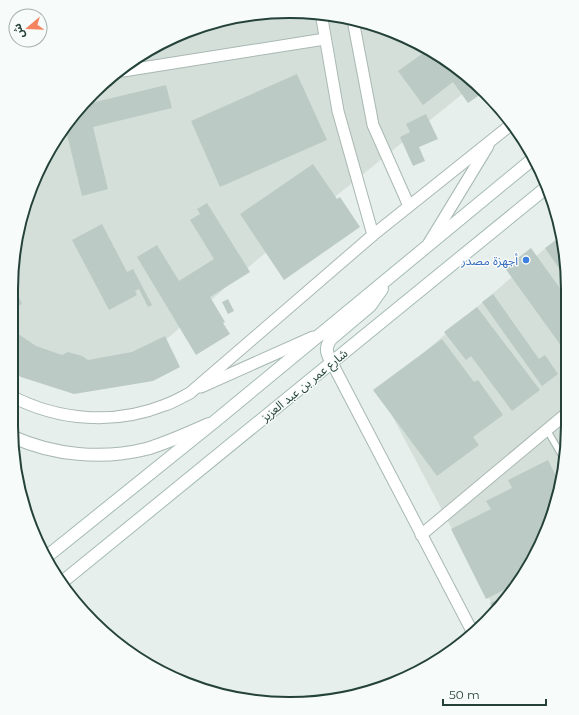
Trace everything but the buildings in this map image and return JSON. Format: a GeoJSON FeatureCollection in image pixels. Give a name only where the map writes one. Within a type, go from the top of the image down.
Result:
{"type":"FeatureCollection","features":[{"type":"Feature","properties":{"kind":"main road"},"geometry":{"type":"LineString","coordinates":[[50,554],[214,422],[529,162]]}},
{"type":"Feature","properties":{"kind":"main road","name":"شارع عمر بن عبد العزيز"},"geometry":{"type":"LineString","coordinates":[[66,579],[542,191]]}},
{"type":"Feature","properties":{"kind":"main road"},"geometry":{"type":"LineString","coordinates":[[332,363],[326,349],[331,339],[370,306],[395,272]]}},
{"type":"Feature","properties":{"kind":"main road"},"geometry":{"type":"LineString","coordinates":[[19,439],[60,452],[105,454],[146,449],[214,422]]}},
{"type":"Feature","properties":{"kind":"street"},"geometry":{"type":"LineString","coordinates":[[322,20],[338,111],[373,235]]}},
{"type":"Feature","properties":{"kind":"street"},"geometry":{"type":"LineString","coordinates":[[354,26],[373,126],[409,206]]}},
{"type":"Feature","properties":{"kind":"street"},"geometry":{"type":"LineString","coordinates":[[130,70],[325,39]]}},
{"type":"Feature","properties":{"kind":"street"},"geometry":{"type":"LineString","coordinates":[[190,393],[373,235],[507,128]]}},
{"type":"Feature","properties":{"kind":"street"},"geometry":{"type":"LineString","coordinates":[[428,245],[492,141]]}},
{"type":"Feature","properties":{"kind":"street"},"geometry":{"type":"LineString","coordinates":[[18,400],[45,410],[68,416],[94,419],[119,417],[143,412],[166,405],[321,333]]}},
{"type":"Feature","properties":{"kind":"street"},"geometry":{"type":"LineString","coordinates":[[332,363],[471,628]]}},
{"type":"Feature","properties":{"kind":"street"},"geometry":{"type":"LineString","coordinates":[[421,535],[561,418]]}},
{"type":"Feature","properties":{"kind":"lane"},"geometry":{"type":"LineString","coordinates":[[547,430],[559,453]]}},
{"type":"Feature","properties":{"kind":"shaded area"},"geometry":{"type":"Polygon","coordinates":[[[290,18],[325,20],[377,32],[425,54],[455,74],[471,87],[258,259],[130,370],[18,357],[18,290],[20,254],[32,202],[54,154],[74,124],[85,110],[110,85],[154,54],[202,32],[254,20],[290,18]]]}},
{"type":"Feature","properties":{"kind":"shaded area"},"geometry":{"type":"Polygon","coordinates":[[[556,239],[559,254],[561,290],[561,426],[559,461],[547,513],[533,546],[505,591],[493,606],[379,391],[556,239]]]}},
{"type":"Feature","properties":{"kind":"place","name":"أجهزة مصدر"},"geometry":{"type":"Point","coordinates":[526,260]}}]}
